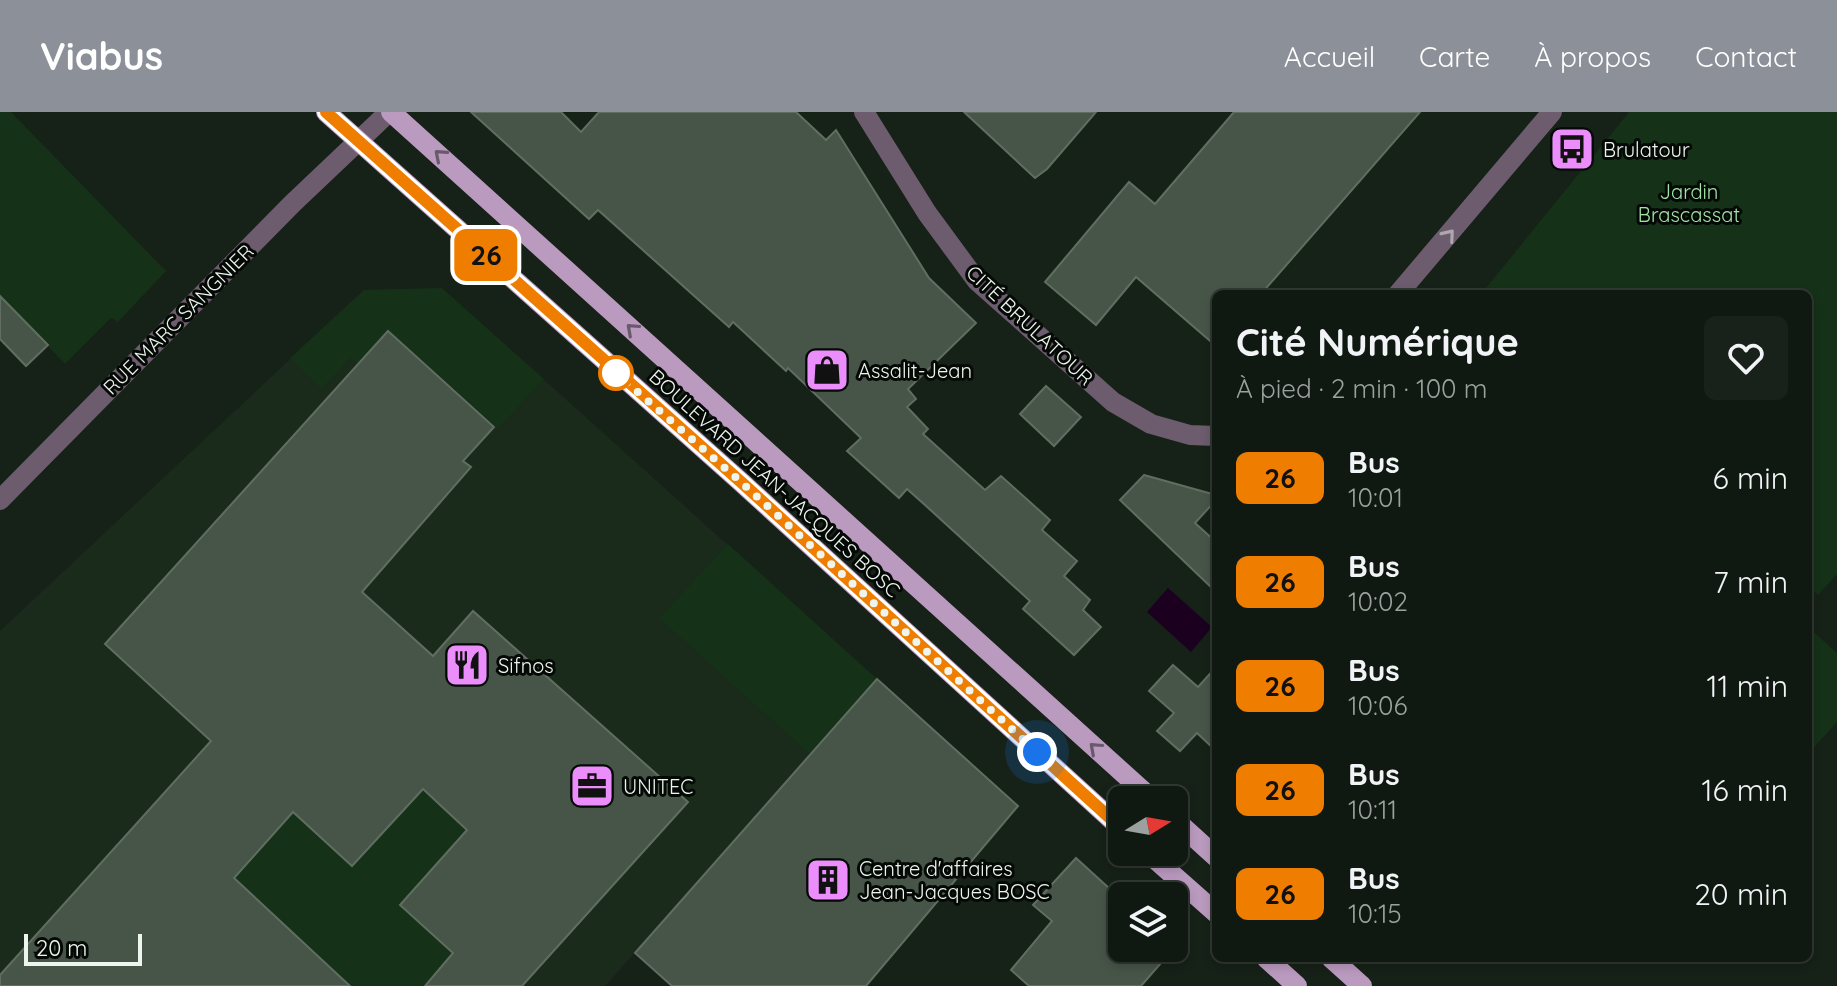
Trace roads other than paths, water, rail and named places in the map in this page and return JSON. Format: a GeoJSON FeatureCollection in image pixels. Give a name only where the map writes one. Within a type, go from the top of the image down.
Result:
{"type":"FeatureCollection","features":[{"type":"Feature","properties":{"kind":"main road","name":"BOULEVARD JEAN-JACQUES BOSC"},"geometry":{"type":"LineString","coordinates":[[326,112],[753,493],[1108,816]]}},
{"type":"Feature","properties":{"kind":"main road","name":"BOULEVARD JEAN-JACQUES BOSC"},"geometry":{"type":"LineString","coordinates":[[390,112],[1137,786]]}},
{"type":"Feature","properties":{"kind":"main road"},"geometry":{"type":"LineString","coordinates":[[1188,832],[1212,853]]}},
{"type":"Feature","properties":{"kind":"main road"},"geometry":{"type":"LineString","coordinates":[[1163,866],[1212,909]]}},
{"type":"Feature","properties":{"kind":"main road"},"geometry":{"type":"LineString","coordinates":[[1270,962],[1297,986]]}},
{"type":"Feature","properties":{"kind":"main road"},"geometry":{"type":"LineString","coordinates":[[1335,962],[1362,986]]}},
{"type":"Feature","properties":{"kind":"street","name":"RUE MARC SANGNIER"},"geometry":{"type":"LineString","coordinates":[[0,500],[293,203],[390,112]]}},
{"type":"Feature","properties":{"kind":"street","name":"CITÉ BRULATOUR"},"geometry":{"type":"LineString","coordinates":[[864,112],[927,213],[977,281],[1113,402],[1151,424],[1190,435],[1212,436]]}},
{"type":"Feature","properties":{"kind":"street"},"geometry":{"type":"LineString","coordinates":[[1401,290],[1552,112]]}},
{"type":"Feature","properties":{"kind":"place","name":"Brulatour"},"geometry":{"type":"Point","coordinates":[1572,149]}},
{"type":"Feature","properties":{"kind":"place","name":"Assalit-Jean"},"geometry":{"type":"Point","coordinates":[827,370]}},
{"type":"Feature","properties":{"kind":"place","name":"Sifnos"},"geometry":{"type":"Point","coordinates":[467,665]}},
{"type":"Feature","properties":{"kind":"place","name":"UNITEC"},"geometry":{"type":"Point","coordinates":[592,786]}},
{"type":"Feature","properties":{"kind":"place","name":"Centre d'affaires Jean-Jacques BOSC"},"geometry":{"type":"Point","coordinates":[828,880]}},
{"type":"Feature","properties":{"kind":"park label","name":"Jardin Brascassat"},"geometry":{"type":"Point","coordinates":[1689,202]}}]}
